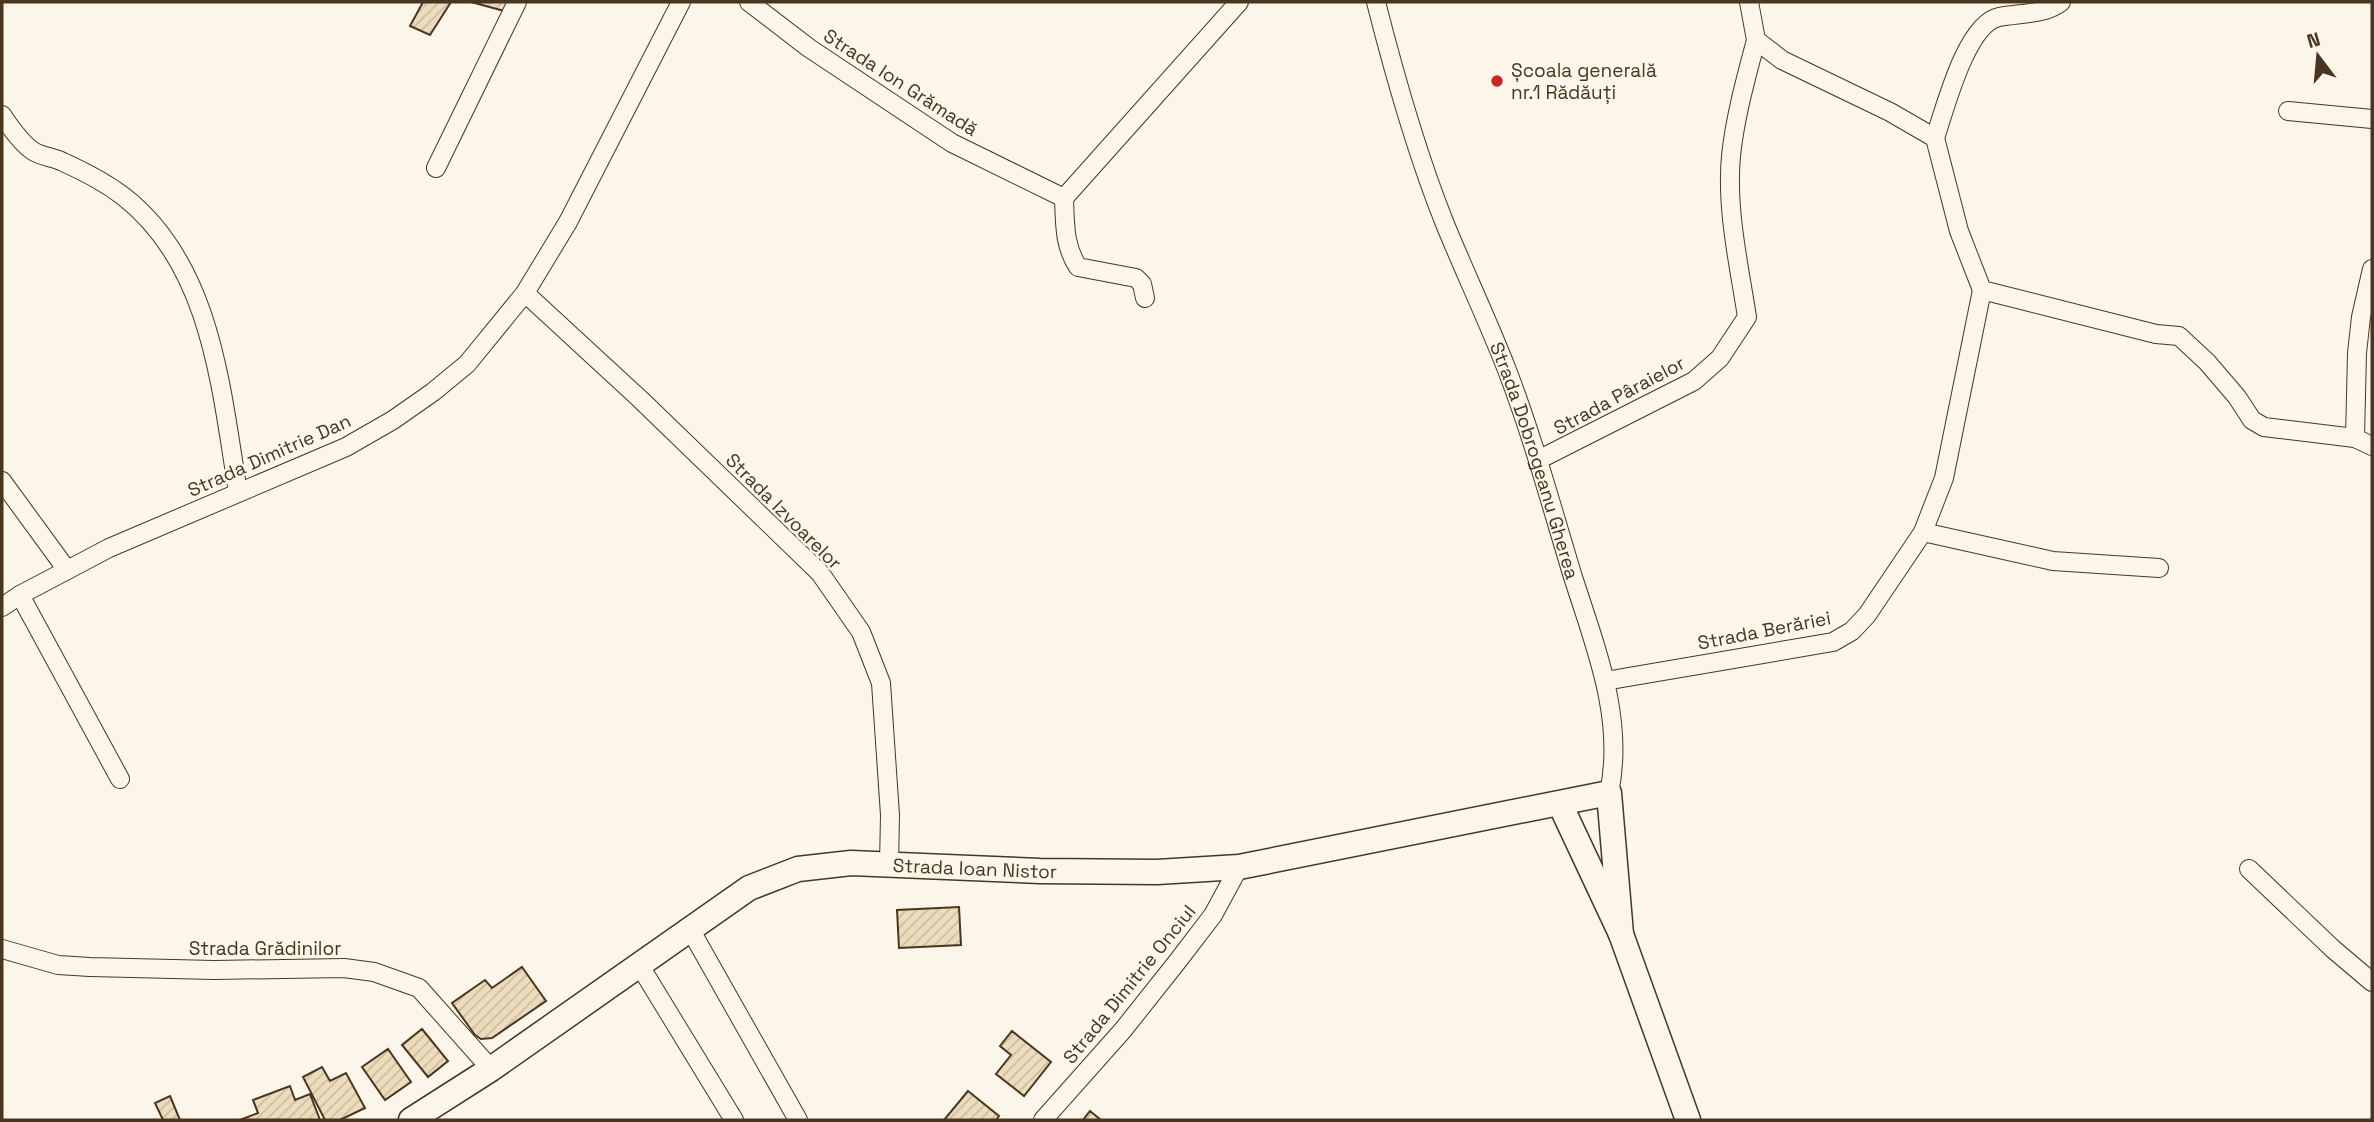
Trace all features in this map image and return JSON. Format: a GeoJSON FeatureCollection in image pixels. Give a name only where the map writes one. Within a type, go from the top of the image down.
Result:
{"type":"FeatureCollection","features":[{"type":"Feature","properties":{"kind":"street"},"geometry":{"type":"LineString","coordinates":[[436,168],[517,2]]}},
{"type":"Feature","properties":{"kind":"street","name":"Strada Dimitrie Dan"},"geometry":{"type":"LineString","coordinates":[[2,607],[109,548],[346,447],[393,420],[467,364],[525,293],[568,222],[681,2]]}},
{"type":"Feature","properties":{"kind":"street","name":"Strada Ion Grămadă"},"geometry":{"type":"LineString","coordinates":[[749,2],[809,48],[952,143],[1064,198]]}},
{"type":"Feature","properties":{"kind":"street"},"geometry":{"type":"LineString","coordinates":[[1145,298],[1142,284],[1136,278],[1078,267],[1071,257],[1065,234],[1064,198],[1239,2]]}},
{"type":"Feature","properties":{"kind":"street","name":"Strada Dobrogeanu Gherea"},"geometry":{"type":"LineString","coordinates":[[1377,2],[1397,82],[1423,166],[1445,225],[1508,371],[1605,681],[1612,719],[1614,770],[1609,793],[1621,933]]}},
{"type":"Feature","properties":{"kind":"street"},"geometry":{"type":"LineString","coordinates":[[1749,2],[1756,40],[1782,60],[1891,112],[1935,138]]}},
{"type":"Feature","properties":{"kind":"street"},"geometry":{"type":"LineString","coordinates":[[2061,2],[2055,7],[1995,18],[1982,27],[1966,50],[1935,138],[1959,231],[1982,290],[2156,334],[2179,336],[2222,380],[2252,420],[2264,427],[2355,438],[2372,446]]}},
{"type":"Feature","properties":{"kind":"street","name":"Strada Pâraielor"},"geometry":{"type":"LineString","coordinates":[[1538,460],[1694,381],[1720,358],[1747,317],[1736,247],[1731,156],[1756,40]]}},
{"type":"Feature","properties":{"kind":"street"},"geometry":{"type":"LineString","coordinates":[[2288,111],[2372,119]]}},
{"type":"Feature","properties":{"kind":"street"},"geometry":{"type":"LineString","coordinates":[[2,115],[33,151],[62,161],[122,195],[159,229],[177,257],[205,323],[219,378],[238,492]]}},
{"type":"Feature","properties":{"kind":"street"},"geometry":{"type":"LineString","coordinates":[[2355,438],[2359,341],[2372,269]]}},
{"type":"Feature","properties":{"kind":"street","name":"Strada Berăriei"},"geometry":{"type":"LineString","coordinates":[[1605,681],[1833,642],[1852,631],[1867,615],[1923,532],[1944,478],[1982,290]]}},
{"type":"Feature","properties":{"kind":"street","name":"Strada Izvoarelor"},"geometry":{"type":"LineString","coordinates":[[525,293],[820,573],[861,632],[881,683],[891,815],[889,865]]}},
{"type":"Feature","properties":{"kind":"street"},"geometry":{"type":"LineString","coordinates":[[2,481],[67,570]]}},
{"type":"Feature","properties":{"kind":"street"},"geometry":{"type":"LineString","coordinates":[[1923,532],[2053,561],[2159,568]]}},
{"type":"Feature","properties":{"kind":"street"},"geometry":{"type":"LineString","coordinates":[[20,595],[120,779]]}},
{"type":"Feature","properties":{"kind":"street","name":"Strada Ioan Nistor"},"geometry":{"type":"LineString","coordinates":[[411,1120],[491,1069],[749,888],[798,869],[851,863],[1157,872],[1239,867],[1609,793]]}},
{"type":"Feature","properties":{"kind":"street","name":"Strada Dobrogeanu Gherea"},"geometry":{"type":"LineString","coordinates":[[1560,804],[1621,933],[1688,1120]]}},
{"type":"Feature","properties":{"kind":"street","name":"Strada Dimitrie Onciul"},"geometry":{"type":"LineString","coordinates":[[1043,1120],[1123,1030],[1177,962],[1213,915],[1239,867]]}},
{"type":"Feature","properties":{"kind":"street"},"geometry":{"type":"LineString","coordinates":[[2249,869],[2372,982]]}},
{"type":"Feature","properties":{"kind":"street"},"geometry":{"type":"LineString","coordinates":[[690,929],[798,1120]]}},
{"type":"Feature","properties":{"kind":"street","name":"Strada Grădinilor"},"geometry":{"type":"LineString","coordinates":[[2,949],[58,965],[90,967],[214,970],[344,968],[374,972],[419,988],[491,1069]]}},
{"type":"Feature","properties":{"kind":"street"},"geometry":{"type":"LineString","coordinates":[[640,966],[734,1120]]}},
{"type":"Feature","properties":{"kind":"building"},"geometry":{"type":"Polygon","coordinates":[[[423,2],[451,2],[430,35],[410,26],[423,2]]]}},
{"type":"Feature","properties":{"kind":"building"},"geometry":{"type":"Polygon","coordinates":[[[471,2],[512,2],[508,12],[471,2]]]}},
{"type":"Feature","properties":{"kind":"building"},"geometry":{"type":"Polygon","coordinates":[[[959,907],[961,945],[899,948],[897,910],[959,907]]]}},
{"type":"Feature","properties":{"kind":"building"},"geometry":{"type":"Polygon","coordinates":[[[522,967],[546,1001],[492,1038],[481,1039],[475,1035],[452,1003],[485,980],[492,988],[522,967]]]}},
{"type":"Feature","properties":{"kind":"building"},"geometry":{"type":"Polygon","coordinates":[[[422,1029],[448,1061],[428,1077],[402,1045],[422,1029]]]}},
{"type":"Feature","properties":{"kind":"building"},"geometry":{"type":"Polygon","coordinates":[[[1012,1031],[1051,1062],[1024,1096],[996,1074],[1011,1055],[1000,1046],[1012,1031]]]}},
{"type":"Feature","properties":{"kind":"building"},"geometry":{"type":"Polygon","coordinates":[[[388,1049],[411,1082],[385,1100],[362,1067],[388,1049]]]}},
{"type":"Feature","properties":{"kind":"building"},"geometry":{"type":"Polygon","coordinates":[[[322,1067],[330,1081],[346,1073],[365,1108],[340,1120],[325,1120],[303,1077],[322,1067]]]}},
{"type":"Feature","properties":{"kind":"building"},"geometry":{"type":"Polygon","coordinates":[[[290,1086],[295,1100],[310,1094],[320,1120],[240,1120],[258,1113],[253,1100],[290,1086]]]}},
{"type":"Feature","properties":{"kind":"building"},"geometry":{"type":"Polygon","coordinates":[[[968,1091],[999,1116],[996,1120],[944,1120],[968,1091]]]}},
{"type":"Feature","properties":{"kind":"building"},"geometry":{"type":"Polygon","coordinates":[[[170,1096],[180,1120],[163,1120],[155,1103],[170,1096]]]}},
{"type":"Feature","properties":{"kind":"building"},"geometry":{"type":"Polygon","coordinates":[[[1090,1111],[1101,1120],[1083,1120],[1090,1111]]]}},
{"type":"Feature","properties":{"kind":"place","name":"Școala generală nr.1 Rădăuți"},"geometry":{"type":"Point","coordinates":[1497,81]}}]}
